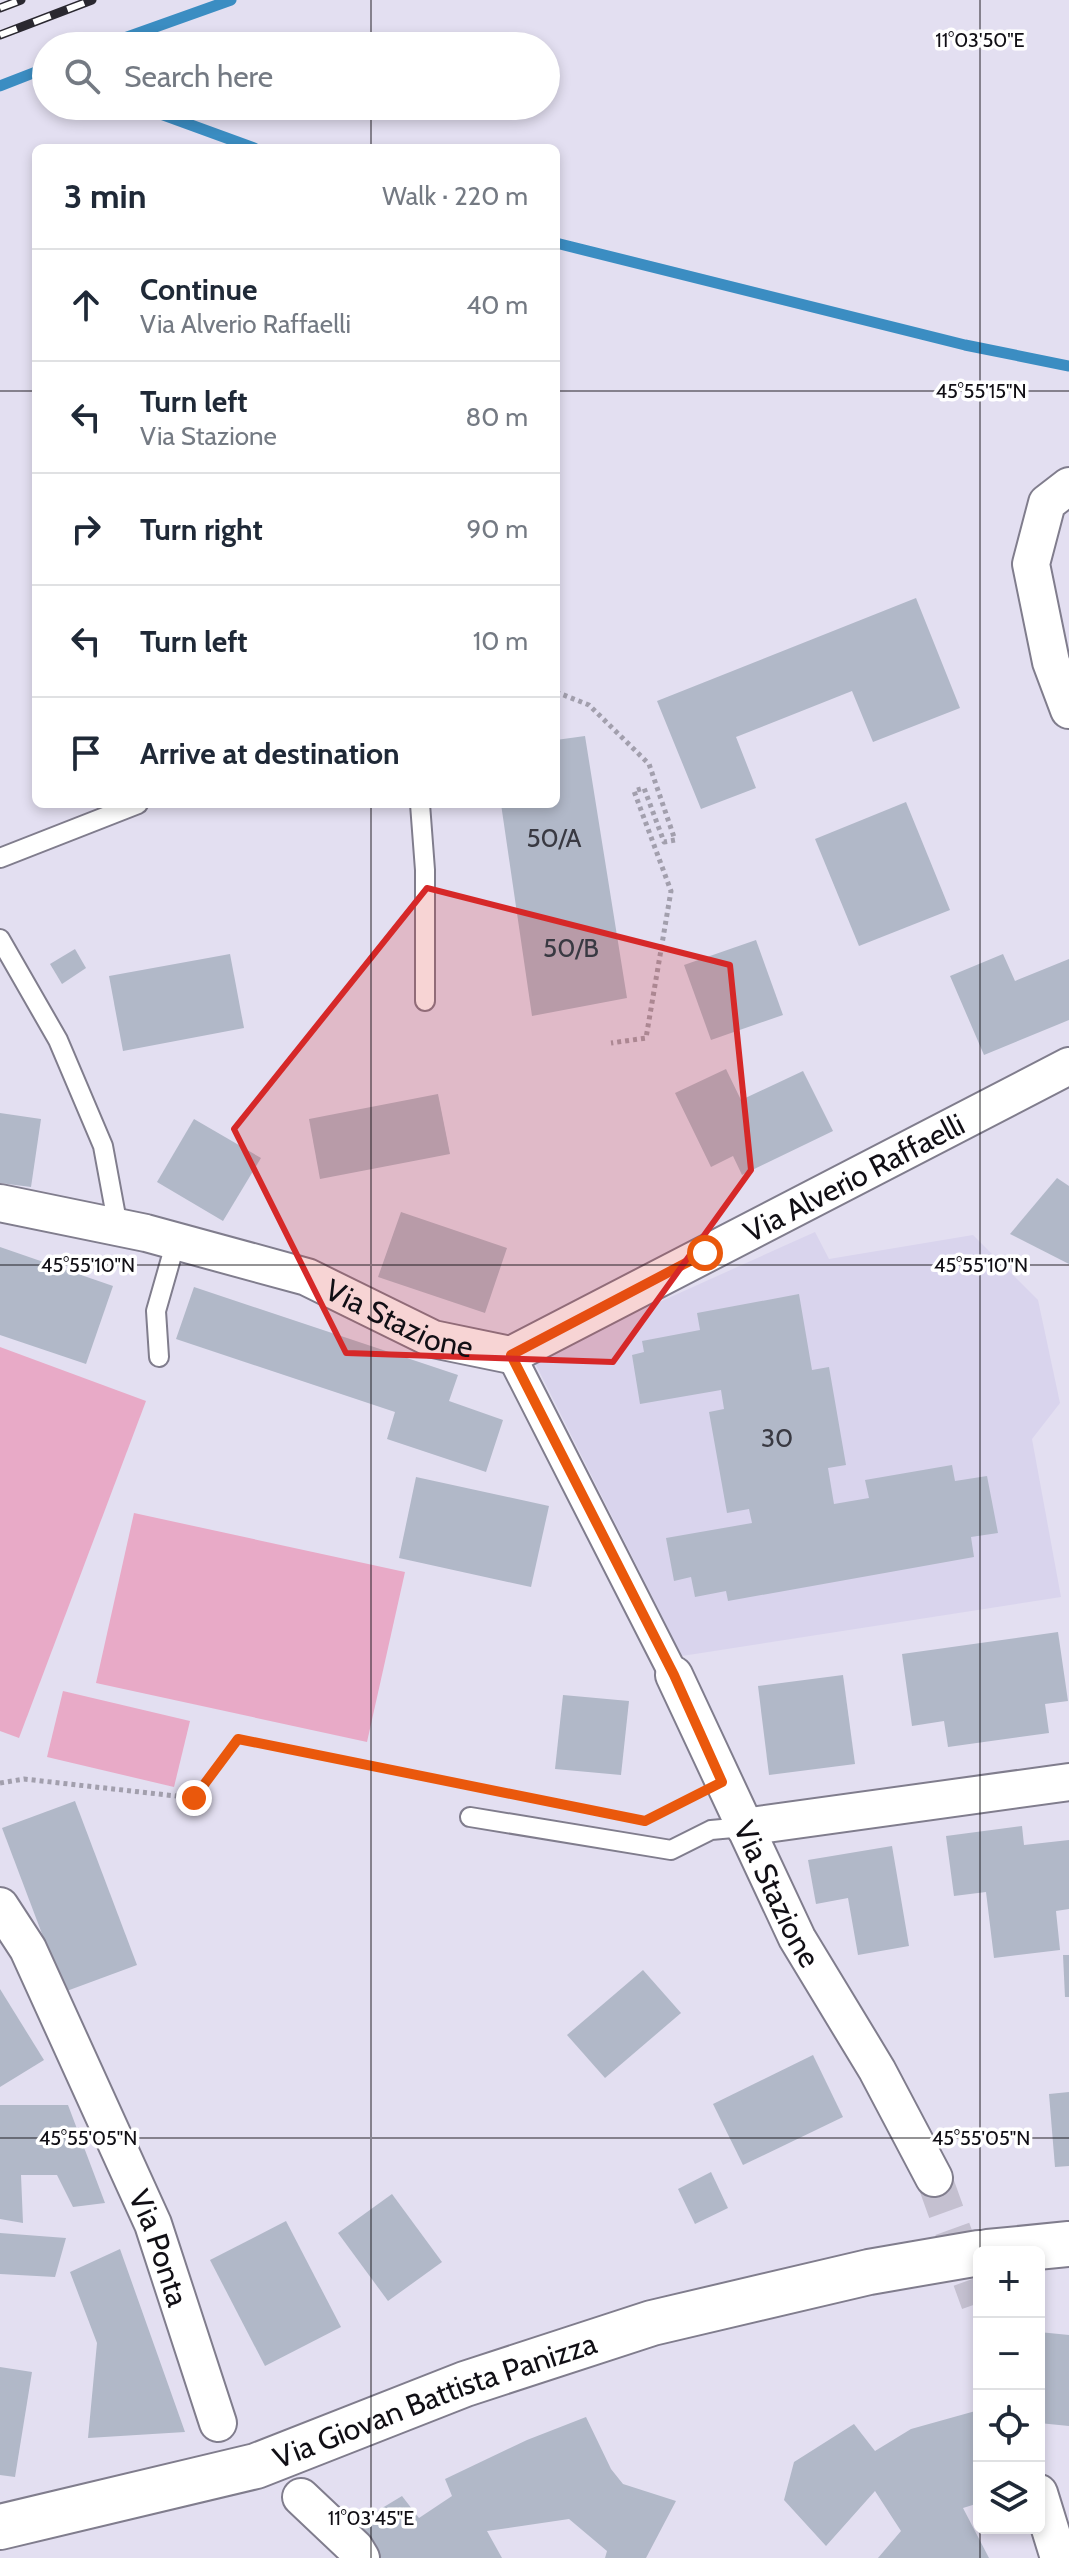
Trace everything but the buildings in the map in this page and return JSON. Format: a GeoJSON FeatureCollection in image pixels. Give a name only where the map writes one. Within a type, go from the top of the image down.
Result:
{"type":"FeatureCollection","features":[{"type":"Feature","properties":{"kind":"main road"},"geometry":{"type":"LineString","coordinates":[[1045,2246],[1069,2244]]}},
{"type":"Feature","properties":{"kind":"main road","name":"Via Giovan Battista Panizza"},"geometry":{"type":"LineString","coordinates":[[0,2527],[256,2466],[465,2384],[652,2323],[869,2272],[973,2254]]}},
{"type":"Feature","properties":{"kind":"street"},"geometry":{"type":"LineString","coordinates":[[1069,486],[1047,503],[1031,564],[1051,662],[1069,710]]}},
{"type":"Feature","properties":{"kind":"street","name":"Via Alverio Raffaelli"},"geometry":{"type":"LineString","coordinates":[[511,1355],[1069,1066]]}},
{"type":"Feature","properties":{"kind":"street","name":"Via Stazione"},"geometry":{"type":"LineString","coordinates":[[0,1203],[118,1227],[307,1277],[433,1339],[511,1355],[674,1675],[797,1938],[877,2070],[934,2178]]}},
{"type":"Feature","properties":{"kind":"street"},"geometry":{"type":"LineString","coordinates":[[744,1827],[1069,1782]]}},
{"type":"Feature","properties":{"kind":"street","name":"Via Ponta"},"geometry":{"type":"LineString","coordinates":[[0,1906],[28,1949],[153,2224],[218,2423]]}},
{"type":"Feature","properties":{"kind":"street"},"geometry":{"type":"LineString","coordinates":[[301,2497],[355,2548],[361,2558]]}},
{"type":"Feature","properties":{"kind":"street"},"geometry":{"type":"LineString","coordinates":[[1045,2516],[1056,2557]]}},
{"type":"Feature","properties":{"kind":"lane"},"geometry":{"type":"LineString","coordinates":[[0,858],[128,808]]}},
{"type":"Feature","properties":{"kind":"lane"},"geometry":{"type":"LineString","coordinates":[[420,808],[425,870],[425,1001]]}},
{"type":"Feature","properties":{"kind":"lane"},"geometry":{"type":"LineString","coordinates":[[0,939],[58,1040],[97,1133],[118,1227]]}},
{"type":"Feature","properties":{"kind":"lane"},"geometry":{"type":"LineString","coordinates":[[159,1357],[156,1311],[176,1241]]}},
{"type":"Feature","properties":{"kind":"lane"},"geometry":{"type":"LineString","coordinates":[[470,1817],[671,1850],[711,1830],[744,1827]]}},
{"type":"Feature","properties":{"kind":"path"},"geometry":{"type":"LineString","coordinates":[[560,694],[589,705],[649,764],[675,840],[664,842],[644,788],[634,791],[671,891],[646,1038],[611,1043]]}},
{"type":"Feature","properties":{"kind":"path"},"geometry":{"type":"LineString","coordinates":[[0,1783],[24,1779],[194,1798],[238,1739],[489,1789]]}},
{"type":"Feature","properties":{"kind":"path"},"geometry":{"type":"LineString","coordinates":[[645,1821],[722,1782]]}},
{"type":"Feature","properties":{"kind":"highlighted area"},"geometry":{"type":"Polygon","coordinates":[[[427,888],[730,965],[751,1170],[613,1362],[346,1353],[234,1129],[427,888]]]}},
{"type":"Feature","properties":{"kind":"shaded area"},"geometry":{"type":"Polygon","coordinates":[[[815,1232],[829,1259],[973,1235],[1038,1300],[1060,1403],[1032,1439],[1061,1597],[682,1656],[533,1359],[815,1232]]]}},
{"type":"Feature","properties":{"kind":"shaded area"},"geometry":{"type":"Polygon","coordinates":[[[0,1347],[146,1401],[19,1738],[0,1731],[0,1347]]]}},
{"type":"Feature","properties":{"kind":"shaded area"},"geometry":{"type":"Polygon","coordinates":[[[134,1513],[405,1572],[367,1742],[96,1683],[134,1513]]]}},
{"type":"Feature","properties":{"kind":"shaded area"},"geometry":{"type":"Polygon","coordinates":[[[63,1691],[190,1721],[174,1787],[47,1757],[63,1691]]]}},
{"type":"Feature","properties":{"kind":"waterway"},"geometry":{"type":"LineString","coordinates":[[141,32],[231,0]]}},
{"type":"Feature","properties":{"kind":"waterway"},"geometry":{"type":"LineString","coordinates":[[0,86],[32,73]]}},
{"type":"Feature","properties":{"kind":"waterway"},"geometry":{"type":"LineString","coordinates":[[177,120],[243,144]]}},
{"type":"Feature","properties":{"kind":"waterway"},"geometry":{"type":"LineString","coordinates":[[560,244],[965,345],[1069,366]]}},
{"type":"Feature","properties":{"kind":"tunnel"},"geometry":{"type":"LineString","coordinates":[[934,2178],[973,2286]]}},
{"type":"Feature","properties":{"kind":"railway"},"geometry":{"type":"LineString","coordinates":[[0,8],[21,0]]}},
{"type":"Feature","properties":{"kind":"railway"},"geometry":{"type":"LineString","coordinates":[[0,35],[92,0]]}},
{"type":"Feature","properties":{"kind":"route"},"geometry":{"type":"LineString","coordinates":[[194,1798],[238,1739],[645,1821],[722,1782],[674,1675],[552,1442],[511,1355],[705,1253]]}}]}
